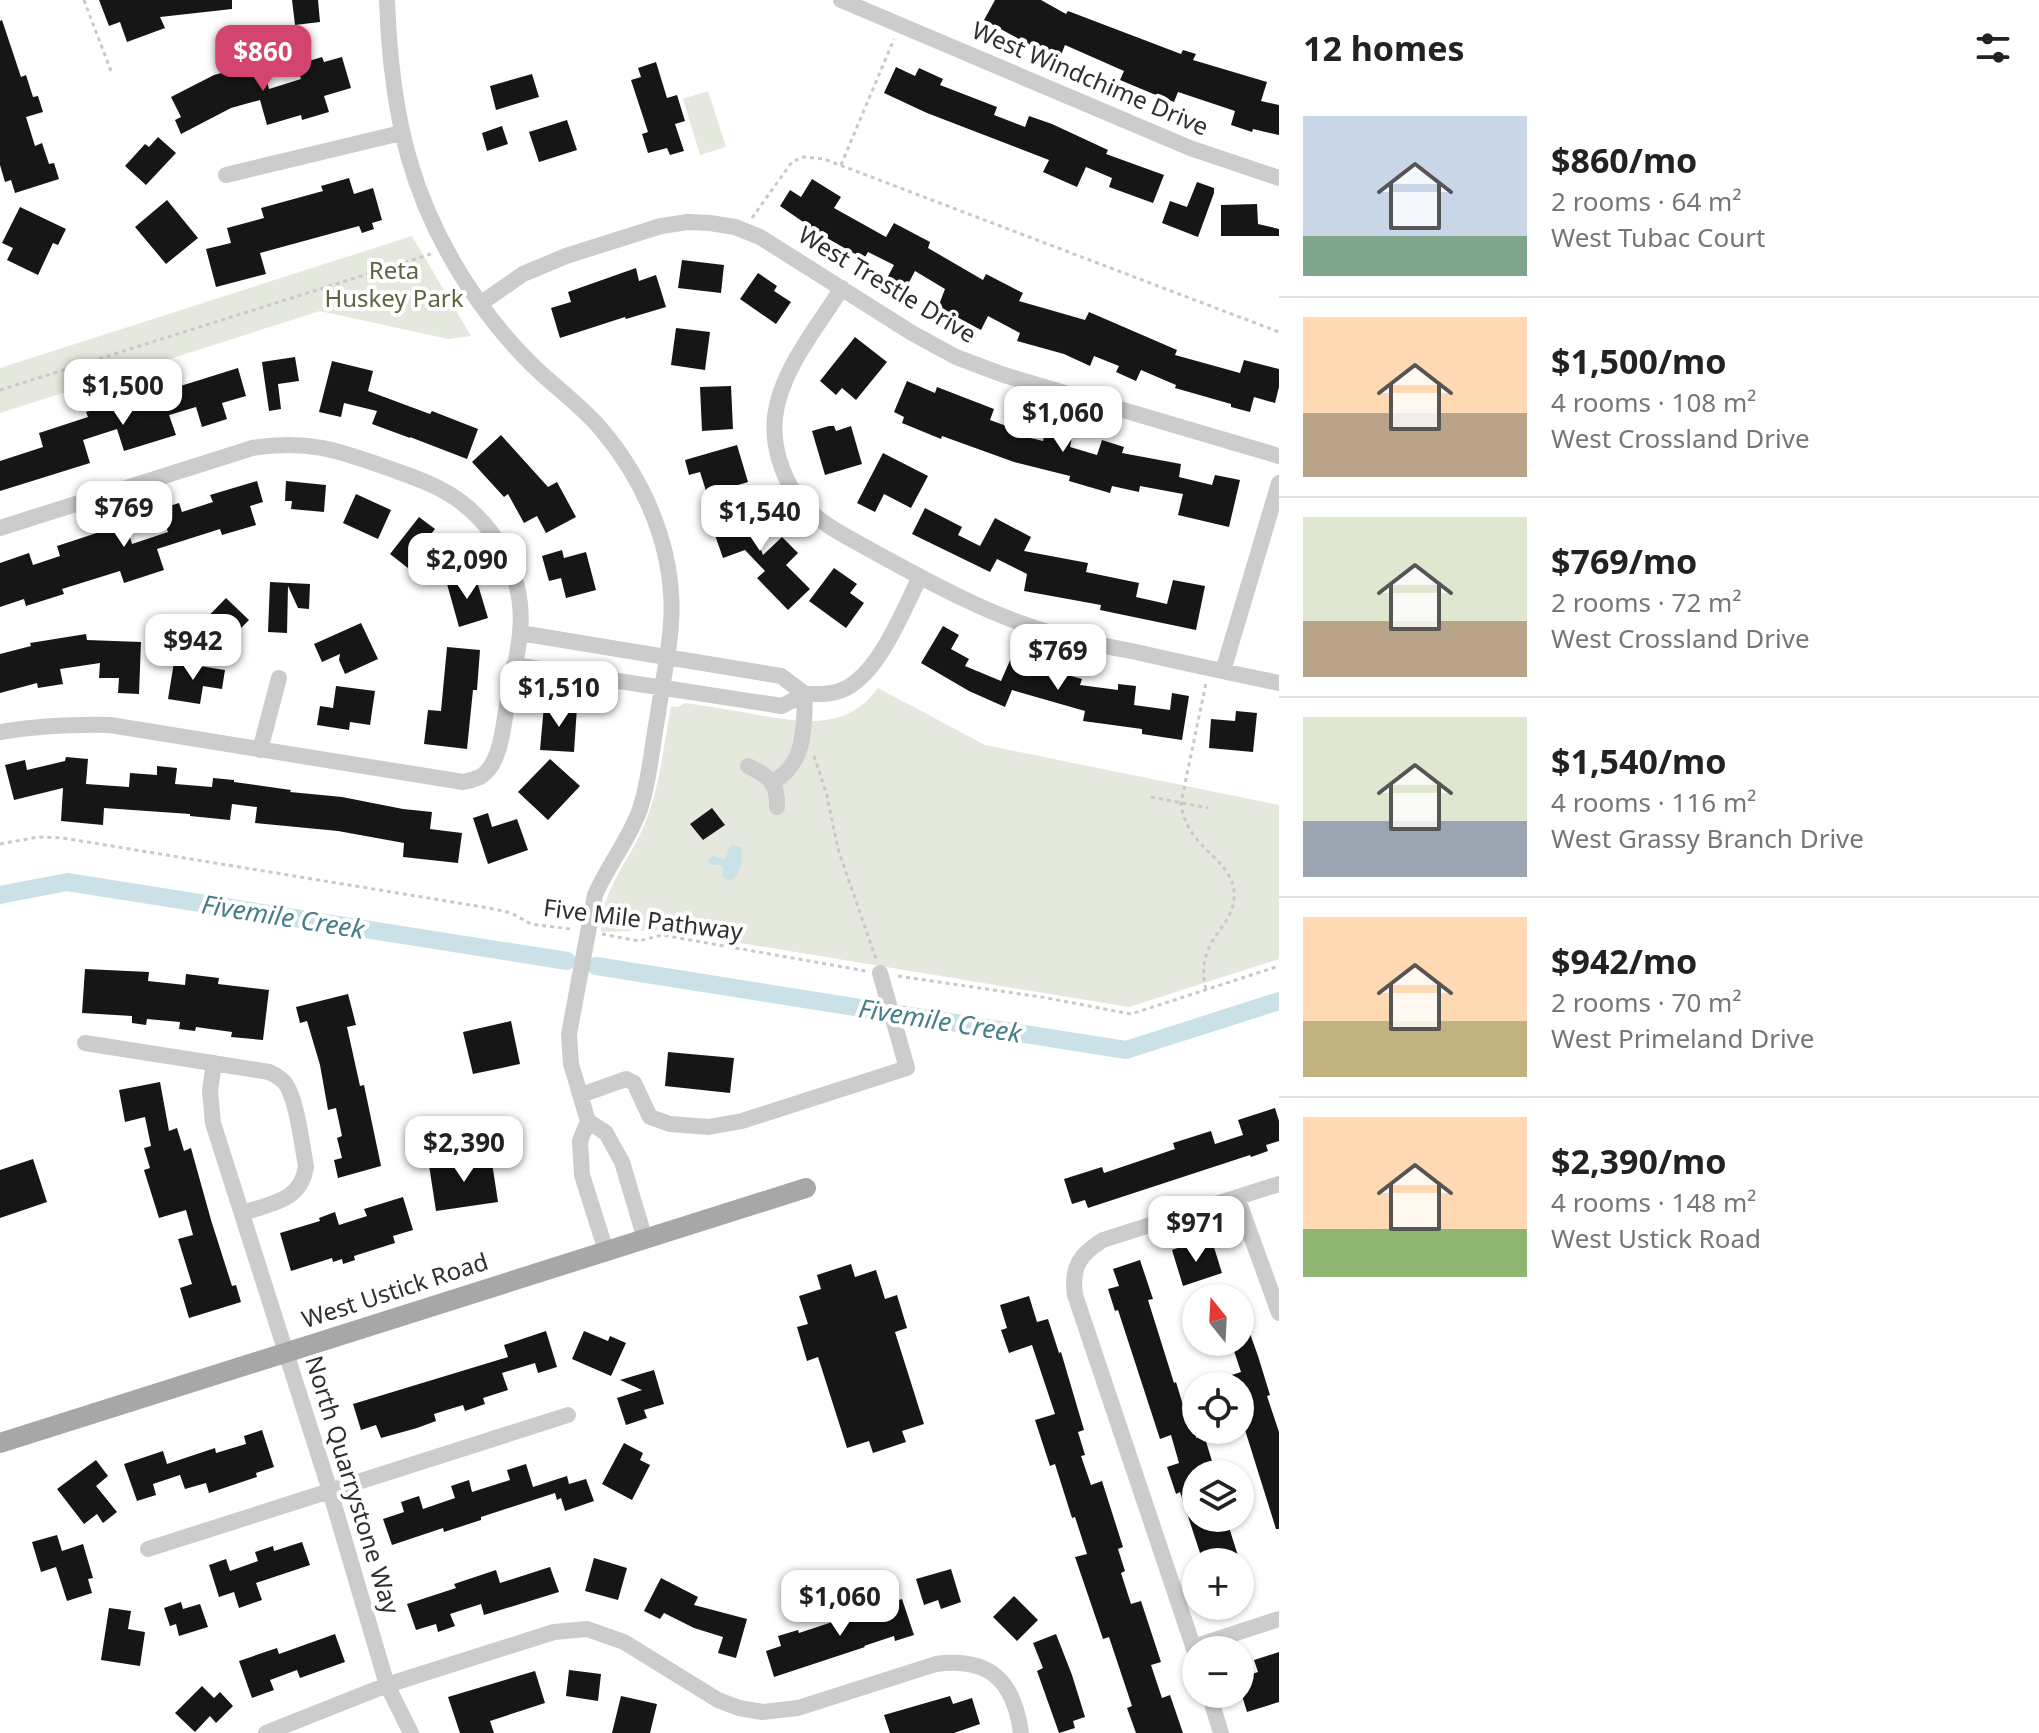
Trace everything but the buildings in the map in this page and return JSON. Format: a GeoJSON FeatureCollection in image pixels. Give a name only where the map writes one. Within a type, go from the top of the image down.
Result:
{"type":"FeatureCollection","features":[{"type":"Feature","properties":{"kind":"main road","name":"West Ustick Road"},"geometry":{"type":"LineString","coordinates":[[0,1443],[806,1188]]}},
{"type":"Feature","properties":{"kind":"street"},"geometry":{"type":"LineString","coordinates":[[387,0],[390,64],[401,133],[425,204],[446,248],[480,304],[525,357],[598,425],[617,448],[642,489],[656,521],[667,564],[672,623],[645,792],[633,827],[595,895],[569,1034],[571,1064],[588,1121],[580,1141],[582,1175],[606,1251]]}},
{"type":"Feature","properties":{"kind":"street","name":"West Windchime Drive"},"geometry":{"type":"LineString","coordinates":[[841,0],[1190,148],[1279,178]]}},
{"type":"Feature","properties":{"kind":"street"},"geometry":{"type":"LineString","coordinates":[[226,175],[401,133]]}},
{"type":"Feature","properties":{"kind":"street","name":"West Trestle Drive"},"geometry":{"type":"LineString","coordinates":[[480,304],[523,274],[566,256],[661,226],[710,223],[760,237],[912,333],[956,357],[1279,456]]}},
{"type":"Feature","properties":{"kind":"street"},"geometry":{"type":"LineString","coordinates":[[842,288],[780,391],[775,417],[779,459],[798,499],[815,516],[920,577],[1014,620],[1079,640],[1279,683]]}},
{"type":"Feature","properties":{"kind":"street"},"geometry":{"type":"LineString","coordinates":[[0,528],[252,448],[289,444],[327,448],[443,490],[477,515],[491,531],[511,567],[521,607],[520,633],[498,753],[482,776],[463,782],[110,725],[35,726],[0,732]]}},
{"type":"Feature","properties":{"kind":"street"},"geometry":{"type":"LineString","coordinates":[[1216,670],[1279,483]]}},
{"type":"Feature","properties":{"kind":"street"},"geometry":{"type":"LineString","coordinates":[[514,665],[782,706],[805,694],[821,695],[844,689],[861,676],[878,660],[920,577]]}},
{"type":"Feature","properties":{"kind":"street"},"geometry":{"type":"LineString","coordinates":[[520,633],[781,676],[805,694]]}},
{"type":"Feature","properties":{"kind":"street"},"geometry":{"type":"LineString","coordinates":[[260,750],[279,678]]}},
{"type":"Feature","properties":{"kind":"street"},"geometry":{"type":"LineString","coordinates":[[772,782],[783,777],[795,763],[802,741],[805,694]]}},
{"type":"Feature","properties":{"kind":"street"},"geometry":{"type":"LineString","coordinates":[[748,766],[763,773],[772,782],[777,794],[777,807]]}},
{"type":"Feature","properties":{"kind":"street"},"geometry":{"type":"LineString","coordinates":[[581,1095],[626,1079],[634,1083],[650,1117],[670,1124],[709,1127],[742,1121],[907,1068],[880,973]]}},
{"type":"Feature","properties":{"kind":"street"},"geometry":{"type":"LineString","coordinates":[[85,1043],[269,1072],[283,1081],[292,1098],[306,1166],[305,1175],[296,1192],[287,1199],[242,1213]]}},
{"type":"Feature","properties":{"kind":"street","name":"North Quarrystone Way"},"geometry":{"type":"LineString","coordinates":[[214,1063],[210,1091],[213,1123],[330,1491],[387,1685],[411,1733]]}},
{"type":"Feature","properties":{"kind":"street"},"geometry":{"type":"LineString","coordinates":[[588,1121],[606,1133],[622,1162],[645,1239]]}},
{"type":"Feature","properties":{"kind":"street"},"geometry":{"type":"LineString","coordinates":[[1190,1636],[1075,1295],[1073,1281],[1077,1264],[1088,1250],[1103,1240],[1279,1184]]}},
{"type":"Feature","properties":{"kind":"street"},"geometry":{"type":"LineString","coordinates":[[1237,1197],[1279,1313]]}},
{"type":"Feature","properties":{"kind":"street"},"geometry":{"type":"LineString","coordinates":[[148,1549],[568,1415]]}},
{"type":"Feature","properties":{"kind":"street"},"geometry":{"type":"LineString","coordinates":[[1234,1636],[1279,1619]]}},
{"type":"Feature","properties":{"kind":"street"},"geometry":{"type":"LineString","coordinates":[[266,1733],[387,1685],[554,1632],[587,1629],[624,1642],[718,1700],[762,1712],[798,1708],[936,1664],[958,1661],[977,1665],[998,1677],[1011,1694],[1019,1715],[1021,1733]]}},
{"type":"Feature","properties":{"kind":"street"},"geometry":{"type":"LineString","coordinates":[[1213,1708],[1221,1733]]}},
{"type":"Feature","properties":{"kind":"path"},"geometry":{"type":"LineString","coordinates":[[84,0],[112,74]]}},
{"type":"Feature","properties":{"kind":"path"},"geometry":{"type":"LineString","coordinates":[[841,165],[900,25]]}},
{"type":"Feature","properties":{"kind":"path"},"geometry":{"type":"LineString","coordinates":[[744,231],[792,162],[803,157],[824,159],[1279,332]]}},
{"type":"Feature","properties":{"kind":"path"},"geometry":{"type":"LineString","coordinates":[[0,390],[446,248]]}},
{"type":"Feature","properties":{"kind":"path"},"geometry":{"type":"LineString","coordinates":[[1206,989],[1203,965],[1206,952],[1234,904],[1234,890],[1231,877],[1188,829],[1181,803],[1216,670]]}},
{"type":"Feature","properties":{"kind":"path"},"geometry":{"type":"LineString","coordinates":[[802,741],[815,758],[838,849],[880,973]]}},
{"type":"Feature","properties":{"kind":"path"},"geometry":{"type":"LineString","coordinates":[[1151,797],[1208,808]]}},
{"type":"Feature","properties":{"kind":"path","name":"Five Mile Pathway"},"geometry":{"type":"LineString","coordinates":[[0,844],[38,837],[63,838],[489,908],[511,913],[531,924],[639,941],[662,935],[1131,1014],[1279,966]]}},
{"type":"Feature","properties":{"kind":"green space"},"geometry":{"type":"Polygon","coordinates":[[[708,91],[726,147],[700,155],[683,99],[708,91]]]}},
{"type":"Feature","properties":{"kind":"green space","name":"Reta Huskey Park"},"geometry":{"type":"Polygon","coordinates":[[[412,236],[471,336],[448,339],[320,311],[0,413],[0,368],[412,236]]]}},
{"type":"Feature","properties":{"kind":"green space"},"geometry":{"type":"Polygon","coordinates":[[[878,688],[985,745],[1279,805],[1279,959],[1129,1007],[661,930],[601,932],[605,903],[650,809],[671,706],[678,707],[685,703],[787,720],[821,720],[852,712],[878,688]]]}},
{"type":"Feature","properties":{"kind":"water"},"geometry":{"type":"Polygon","coordinates":[[[733,845],[741,847],[742,861],[739,871],[729,881],[723,877],[721,865],[711,865],[707,861],[713,856],[726,858],[733,845]]]}},
{"type":"Feature","properties":{"kind":"waterway","name":"Fivemile Creek"},"geometry":{"type":"LineString","coordinates":[[0,895],[67,882],[567,961]]}},
{"type":"Feature","properties":{"kind":"waterway","name":"Fivemile Creek"},"geometry":{"type":"LineString","coordinates":[[596,966],[1126,1050],[1279,1001]]}}]}
